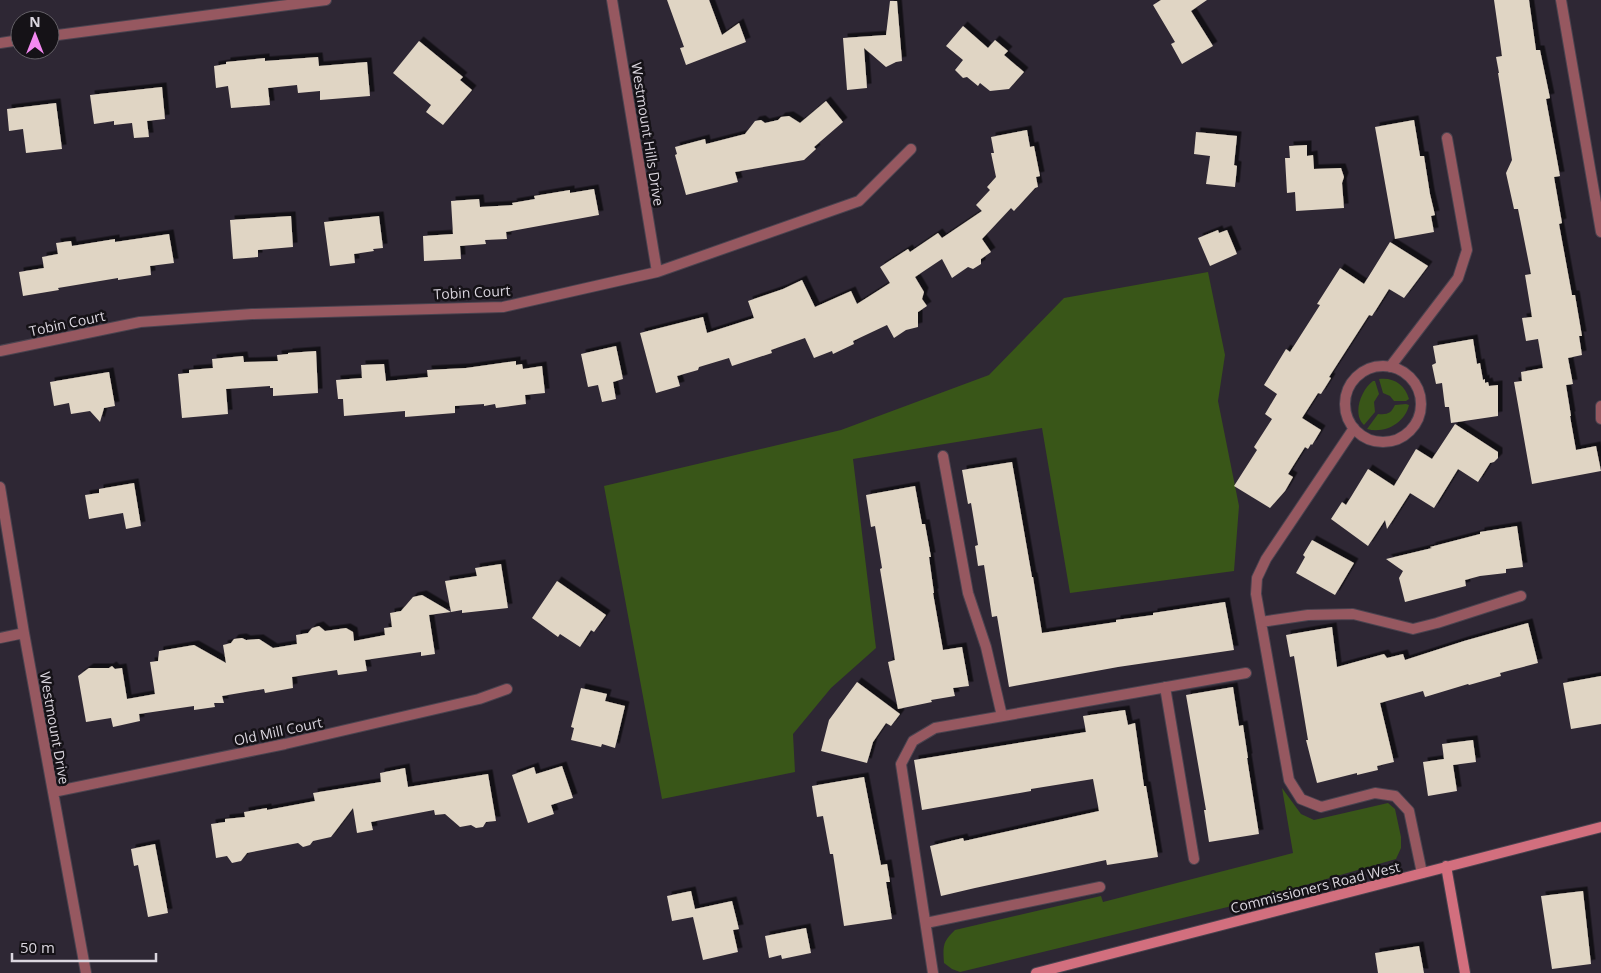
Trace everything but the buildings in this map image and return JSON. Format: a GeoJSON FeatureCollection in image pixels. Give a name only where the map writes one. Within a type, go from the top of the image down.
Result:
{"type":"FeatureCollection","features":[{"type":"Feature","properties":{"kind":"main road","name":"Commissioners Road West"},"geometry":{"type":"LineString","coordinates":[[1036,973],[1601,827]]}},
{"type":"Feature","properties":{"kind":"main road"},"geometry":{"type":"LineString","coordinates":[[1446,866],[1465,973]]}},
{"type":"Feature","properties":{"kind":"street"},"geometry":{"type":"LineString","coordinates":[[60,35],[326,0]]}},
{"type":"Feature","properties":{"kind":"street","name":"Westmount Hills Drive"},"geometry":{"type":"LineString","coordinates":[[612,0],[657,272]]}},
{"type":"Feature","properties":{"kind":"street"},"geometry":{"type":"LineString","coordinates":[[1561,0],[1600,225]]}},
{"type":"Feature","properties":{"kind":"street"},"geometry":{"type":"LineString","coordinates":[[1390,367],[1458,278],[1468,250],[1447,138]]}},
{"type":"Feature","properties":{"kind":"street","name":"Tobin Court"},"geometry":{"type":"LineString","coordinates":[[0,351],[140,322],[252,314],[503,307],[657,272],[858,201],[911,149]]}},
{"type":"Feature","properties":{"kind":"street"},"geometry":{"type":"LineString","coordinates":[[1378,366],[1390,367],[1402,371],[1412,380],[1418,391],[1420,404],[1418,417],[1412,428],[1402,437],[1389,441],[1376,441],[1364,437],[1354,428],[1348,418],[1345,407],[1346,395],[1350,385],[1357,376],[1378,366]]}},
{"type":"Feature","properties":{"kind":"street"},"geometry":{"type":"LineString","coordinates":[[1601,406],[1601,419]]}},
{"type":"Feature","properties":{"kind":"street"},"geometry":{"type":"LineString","coordinates":[[1354,428],[1266,559],[1257,578],[1256,594],[1289,780],[1301,799],[1321,807],[1374,793],[1395,796],[1409,811],[1422,873]]}},
{"type":"Feature","properties":{"kind":"street"},"geometry":{"type":"LineString","coordinates":[[944,456],[968,593],[986,647],[1002,716]]}},
{"type":"Feature","properties":{"kind":"street","name":"Westmount Drive"},"geometry":{"type":"LineString","coordinates":[[0,487],[24,634],[86,973]]}},
{"type":"Feature","properties":{"kind":"street"},"geometry":{"type":"LineString","coordinates":[[1261,622],[1308,615],[1353,614],[1413,629],[1522,596]]}},
{"type":"Feature","properties":{"kind":"street"},"geometry":{"type":"LineString","coordinates":[[0,638],[24,634]]}},
{"type":"Feature","properties":{"kind":"street"},"geometry":{"type":"LineString","coordinates":[[933,973],[901,764],[913,741],[935,728],[1246,673]]}},
{"type":"Feature","properties":{"kind":"street"},"geometry":{"type":"LineString","coordinates":[[1165,688],[1194,859]]}},
{"type":"Feature","properties":{"kind":"street","name":"Old Mill Court"},"geometry":{"type":"LineString","coordinates":[[53,792],[295,742],[479,699],[507,689]]}},
{"type":"Feature","properties":{"kind":"street"},"geometry":{"type":"LineString","coordinates":[[926,923],[1100,887]]}},
{"type":"Feature","properties":{"kind":"green space"},"geometry":{"type":"Polygon","coordinates":[[[1208,272],[1225,355],[1218,401],[1239,506],[1234,571],[1070,593],[1042,428],[853,459],[876,648],[831,688],[793,734],[795,772],[662,799],[604,486],[841,430],[989,375],[1064,298],[1208,272]]]}},
{"type":"Feature","properties":{"kind":"green space"},"geometry":{"type":"Polygon","coordinates":[[[1379,379],[1389,379],[1398,383],[1405,390],[1409,399],[1406,401],[1394,401],[1390,396],[1383,393],[1379,379]]]}},
{"type":"Feature","properties":{"kind":"green space"},"geometry":{"type":"Polygon","coordinates":[[[1375,381],[1379,394],[1374,402],[1375,412],[1364,425],[1360,420],[1358,409],[1365,390],[1375,381]]]}},
{"type":"Feature","properties":{"kind":"green space"},"geometry":{"type":"Polygon","coordinates":[[[1395,405],[1409,405],[1407,411],[1399,422],[1393,426],[1381,430],[1367,429],[1378,414],[1389,413],[1395,405]]]}},
{"type":"Feature","properties":{"kind":"green space"},"geometry":{"type":"Polygon","coordinates":[[[1282,788],[1301,814],[1314,820],[1388,803],[1395,809],[1401,837],[1401,848],[1396,859],[1240,904],[960,972],[944,963],[944,945],[955,930],[1101,896],[1103,902],[1293,853],[1282,788]]]}}]}
